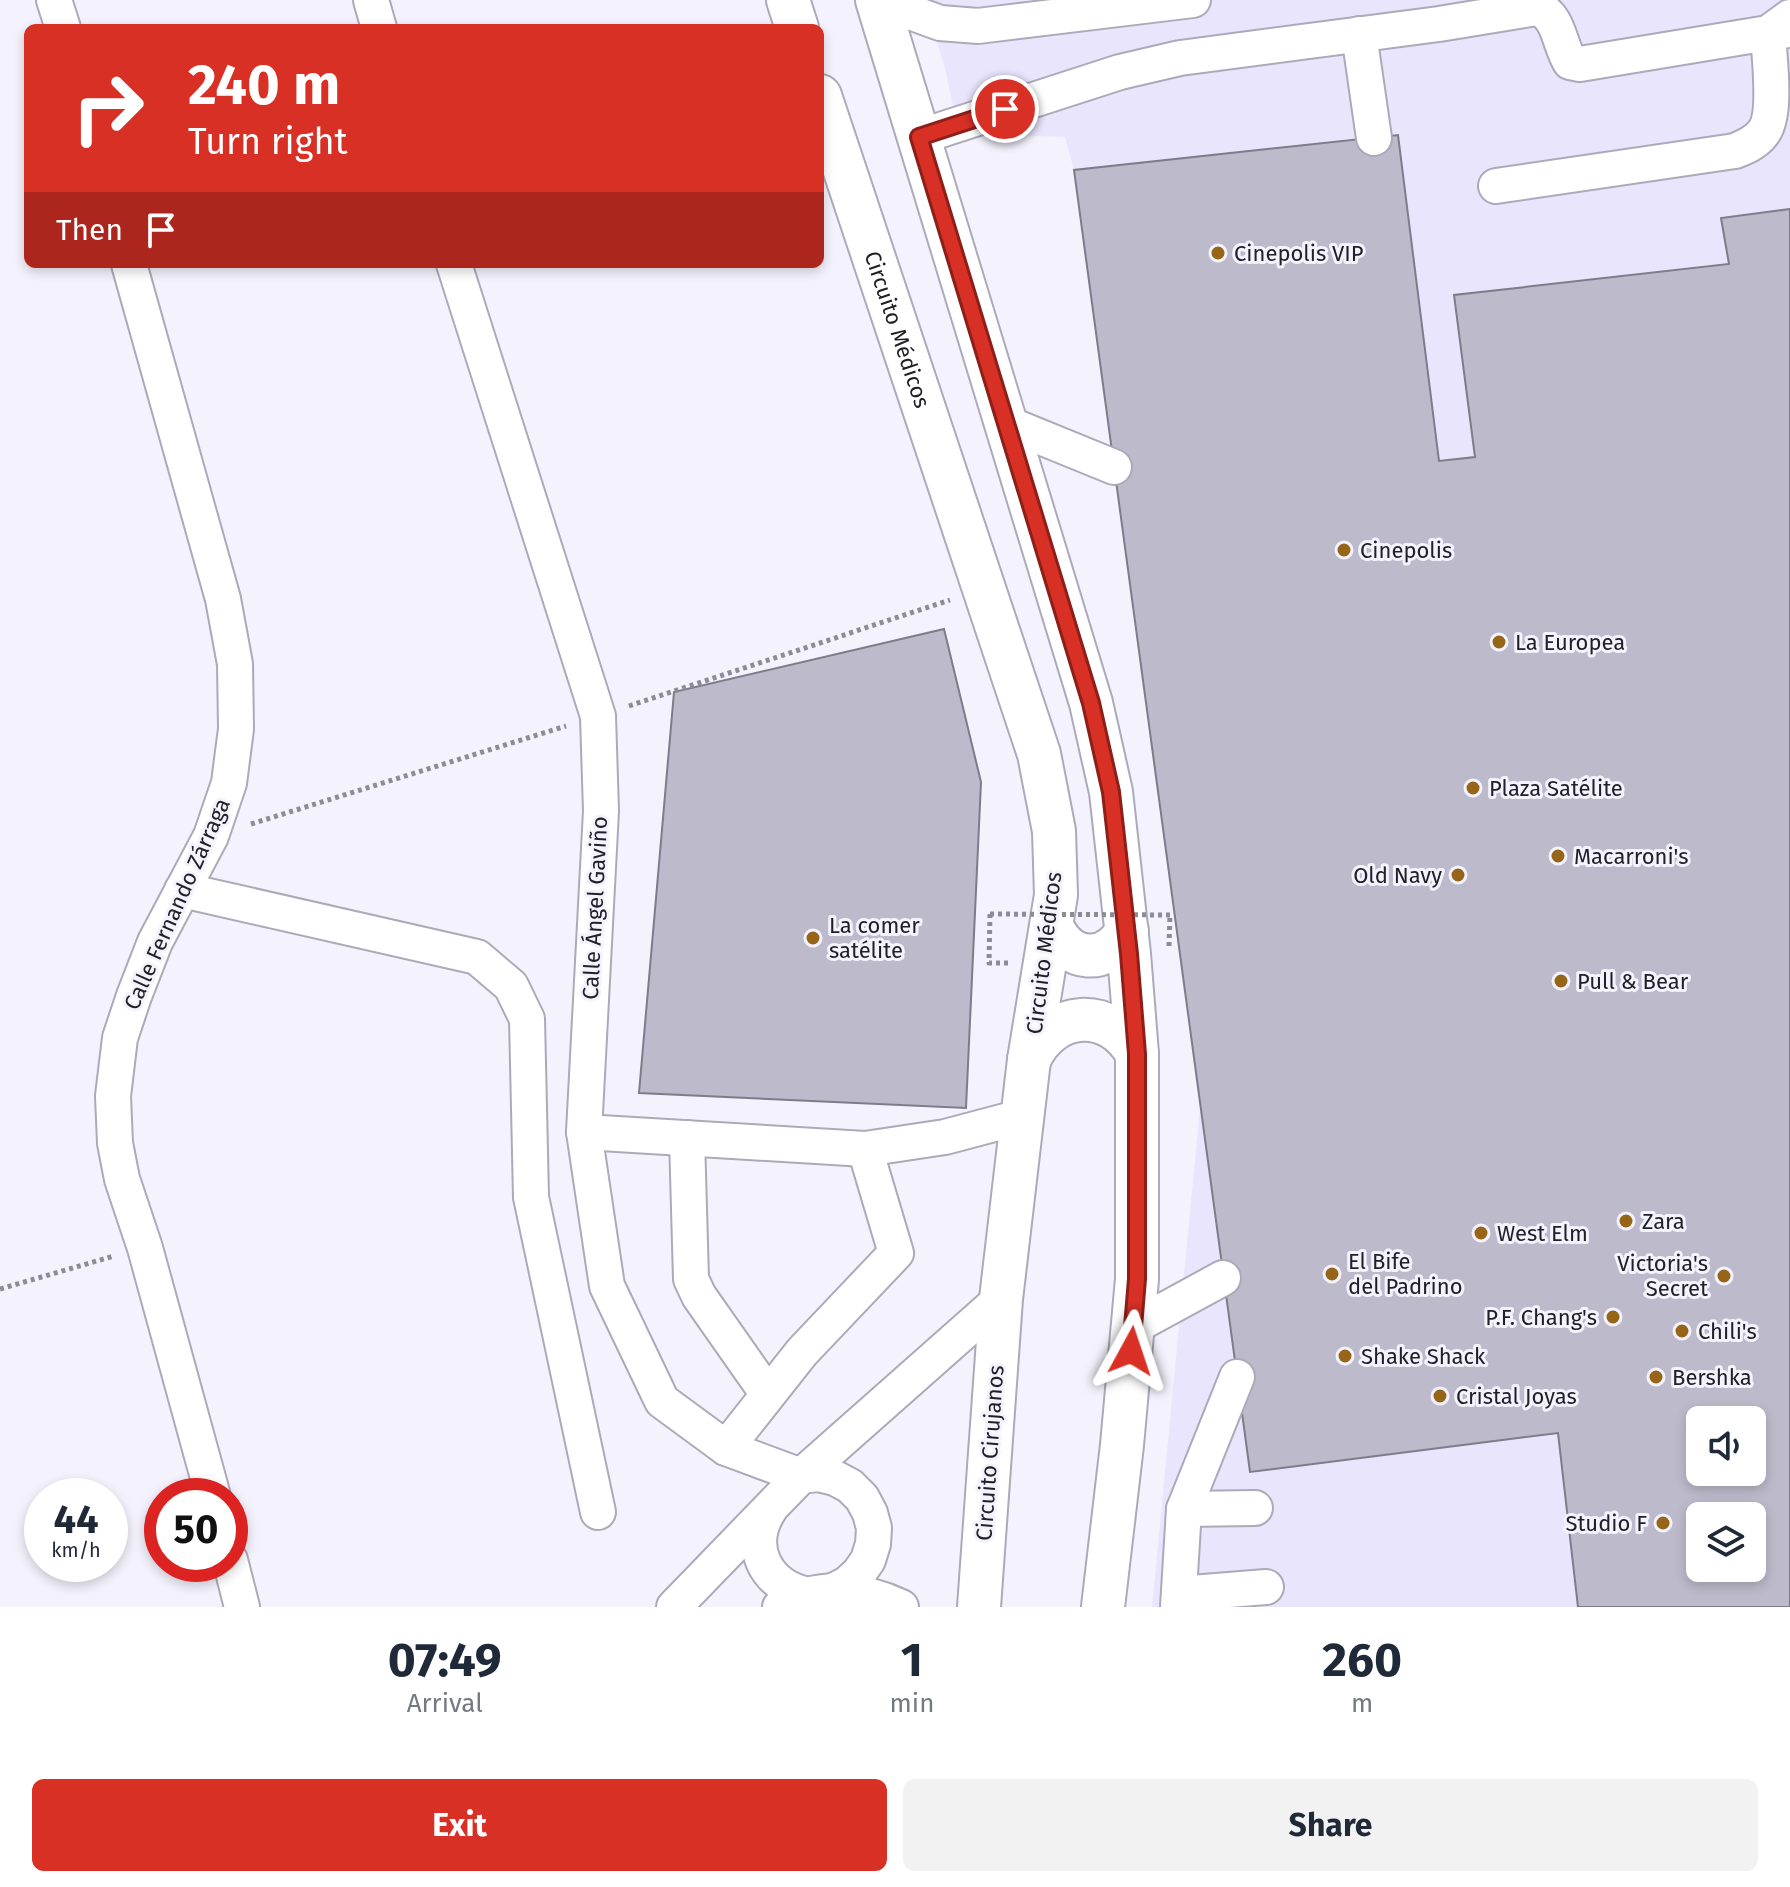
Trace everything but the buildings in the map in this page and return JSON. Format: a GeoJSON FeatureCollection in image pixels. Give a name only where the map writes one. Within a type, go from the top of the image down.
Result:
{"type":"FeatureCollection","features":[{"type":"Feature","properties":{"kind":"main road"},"geometry":{"type":"LineString","coordinates":[[788,0],[796,24]]}},
{"type":"Feature","properties":{"kind":"main road"},"geometry":{"type":"LineString","coordinates":[[877,0],[1091,703],[1111,792],[1137,1054],[1137,1279],[1103,1607]]}},
{"type":"Feature","properties":{"kind":"main road","name":"Circuito Médicos"},"geometry":{"type":"LineString","coordinates":[[824,108],[1039,754],[1050,804],[1056,895],[1029,1060],[1001,1299]]}},
{"type":"Feature","properties":{"kind":"main road"},"geometry":{"type":"LineString","coordinates":[[1052,926],[1064,946],[1085,956],[1110,950],[1127,931]]}},
{"type":"Feature","properties":{"kind":"main road"},"geometry":{"type":"LineString","coordinates":[[1029,1060],[1044,1036],[1067,1022],[1081,1019],[1095,1020],[1120,1032],[1137,1054]]}},
{"type":"Feature","properties":{"kind":"main road","name":"Circuito Cirujanos"},"geometry":{"type":"LineString","coordinates":[[979,1607],[1001,1299]]}},
{"type":"Feature","properties":{"kind":"street"},"geometry":{"type":"LineString","coordinates":[[54,0],[62,24]]}},
{"type":"Feature","properties":{"kind":"street"},"geometry":{"type":"LineString","coordinates":[[371,0],[378,24]]}},
{"type":"Feature","properties":{"kind":"street"},"geometry":{"type":"LineString","coordinates":[[877,0],[940,23],[978,26],[1175,1]]}},
{"type":"Feature","properties":{"kind":"street"},"geometry":{"type":"LineString","coordinates":[[919,137],[1120,72],[1180,58],[1537,8],[1546,10],[1552,16],[1565,54],[1570,62],[1580,64],[1783,27],[1772,115],[1764,133],[1750,144],[1735,151],[1496,186]]}},
{"type":"Feature","properties":{"kind":"street"},"geometry":{"type":"LineString","coordinates":[[1359,34],[1374,138]]}},
{"type":"Feature","properties":{"kind":"street","name":"Calle Fernando Zárraga"},"geometry":{"type":"LineString","coordinates":[[130,268],[223,599],[235,664],[236,729],[229,783],[211,836],[155,942],[134,996],[120,1038],[113,1096],[115,1143],[122,1179],[145,1248],[208,1478]]}},
{"type":"Feature","properties":{"kind":"street","name":"Calle Ángel Gaviño"},"geometry":{"type":"LineString","coordinates":[[455,268],[598,716],[601,811],[584,1132],[607,1286],[662,1401],[726,1448],[801,1476]]}},
{"type":"Feature","properties":{"kind":"street"},"geometry":{"type":"LineString","coordinates":[[1006,423],[1114,467]]}},
{"type":"Feature","properties":{"kind":"street"},"geometry":{"type":"LineString","coordinates":[[182,890],[477,957],[511,986],[527,1019],[531,1197],[598,1512]]}},
{"type":"Feature","properties":{"kind":"street"},"geometry":{"type":"LineString","coordinates":[[584,1132],[865,1149],[945,1137],[1024,1116]]}},
{"type":"Feature","properties":{"kind":"street"},"geometry":{"type":"LineString","coordinates":[[687,1138],[691,1279],[699,1296],[767,1393]]}},
{"type":"Feature","properties":{"kind":"street"},"geometry":{"type":"LineString","coordinates":[[726,1448],[802,1352],[896,1253],[865,1149]]}},
{"type":"Feature","properties":{"kind":"street"},"geometry":{"type":"LineString","coordinates":[[1133,1327],[1223,1278]]}},
{"type":"Feature","properties":{"kind":"street"},"geometry":{"type":"LineString","coordinates":[[674,1607],[801,1476],[1001,1299]]}},
{"type":"Feature","properties":{"kind":"street"},"geometry":{"type":"LineString","coordinates":[[1237,1377],[1184,1509],[1179,1601],[1266,1587]]}},
{"type":"Feature","properties":{"kind":"street"},"geometry":{"type":"LineString","coordinates":[[801,1476],[818,1474],[850,1486],[862,1498],[874,1528],[868,1560],[859,1573],[847,1584],[807,1598]]}},
{"type":"Feature","properties":{"kind":"street"},"geometry":{"type":"LineString","coordinates":[[775,1502],[762,1521],[760,1550],[771,1576],[781,1585],[807,1598],[858,1592],[901,1607]]}},
{"type":"Feature","properties":{"kind":"street"},"geometry":{"type":"LineString","coordinates":[[1184,1509],[1255,1508]]}},
{"type":"Feature","properties":{"kind":"street"},"geometry":{"type":"LineString","coordinates":[[236,1582],[242,1607]]}},
{"type":"Feature","properties":{"kind":"path"},"geometry":{"type":"LineString","coordinates":[[211,836],[598,716],[985,589]]}},
{"type":"Feature","properties":{"kind":"path"},"geometry":{"type":"LineString","coordinates":[[989,963],[990,914],[1170,915],[1169,955]]}},
{"type":"Feature","properties":{"kind":"path"},"geometry":{"type":"LineString","coordinates":[[0,1289],[145,1248]]}},
{"type":"Feature","properties":{"kind":"shaded area","name":"Plaza Satélite"},"geometry":{"type":"Polygon","coordinates":[[[923,0],[1790,0],[1790,1607],[1152,1607],[1200,1108],[1074,170],[1065,137],[959,133],[944,64],[923,0]]]}},
{"type":"Feature","properties":{"kind":"place","name":"Cinepolis VIP"},"geometry":{"type":"Point","coordinates":[1218,253]}},
{"type":"Feature","properties":{"kind":"place","name":"Cinepolis"},"geometry":{"type":"Point","coordinates":[1344,550]}},
{"type":"Feature","properties":{"kind":"place","name":"La Europea"},"geometry":{"type":"Point","coordinates":[1499,642]}},
{"type":"Feature","properties":{"kind":"place","name":"Plaza Satélite"},"geometry":{"type":"Point","coordinates":[1473,788]}},
{"type":"Feature","properties":{"kind":"place","name":"Macarroni's"},"geometry":{"type":"Point","coordinates":[1558,856]}},
{"type":"Feature","properties":{"kind":"place","name":"Old Navy"},"geometry":{"type":"Point","coordinates":[1458,875]}},
{"type":"Feature","properties":{"kind":"place","name":"La comer satélite"},"geometry":{"type":"Point","coordinates":[813,938]}},
{"type":"Feature","properties":{"kind":"place","name":"Pull & Bear"},"geometry":{"type":"Point","coordinates":[1561,981]}},
{"type":"Feature","properties":{"kind":"place","name":"Zara"},"geometry":{"type":"Point","coordinates":[1626,1221]}},
{"type":"Feature","properties":{"kind":"place","name":"West Elm"},"geometry":{"type":"Point","coordinates":[1481,1233]}},
{"type":"Feature","properties":{"kind":"place","name":"El Bife del Padrino"},"geometry":{"type":"Point","coordinates":[1332,1274]}},
{"type":"Feature","properties":{"kind":"place","name":"Victoria's Secret"},"geometry":{"type":"Point","coordinates":[1724,1276]}},
{"type":"Feature","properties":{"kind":"place","name":"P.F. Chang's"},"geometry":{"type":"Point","coordinates":[1613,1317]}},
{"type":"Feature","properties":{"kind":"place","name":"Chili's"},"geometry":{"type":"Point","coordinates":[1682,1331]}},
{"type":"Feature","properties":{"kind":"place","name":"Shake Shack"},"geometry":{"type":"Point","coordinates":[1345,1356]}},
{"type":"Feature","properties":{"kind":"place","name":"Bershka"},"geometry":{"type":"Point","coordinates":[1656,1377]}},
{"type":"Feature","properties":{"kind":"place","name":"Cristal Joyas"},"geometry":{"type":"Point","coordinates":[1440,1396]}},
{"type":"Feature","properties":{"kind":"place","name":"Studio F"},"geometry":{"type":"Point","coordinates":[1663,1523]}},
{"type":"Feature","properties":{"kind":"route"},"geometry":{"type":"LineString","coordinates":[[1005,109],[919,137],[1091,703],[1111,792],[1137,1054],[1137,1279],[1131,1351]]}}]}
